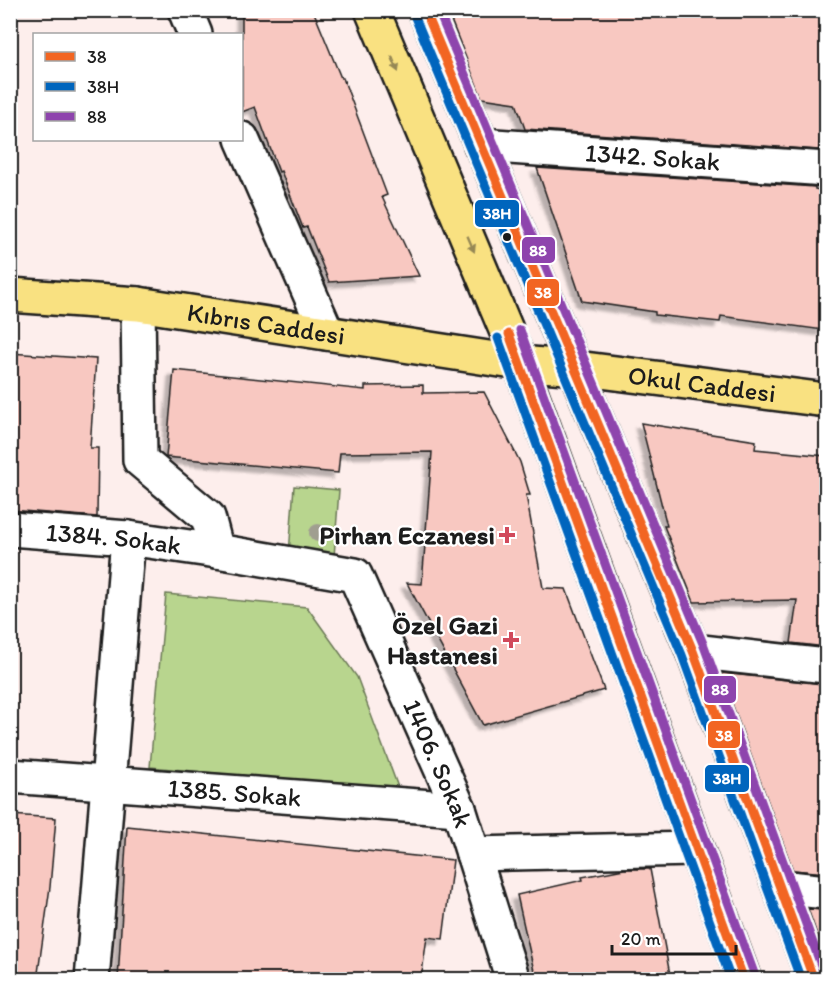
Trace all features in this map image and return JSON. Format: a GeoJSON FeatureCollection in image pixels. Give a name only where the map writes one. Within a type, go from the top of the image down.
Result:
{"type":"FeatureCollection","features":[{"type":"Feature","properties":{"kind":"main road"},"geometry":{"type":"LineString","coordinates":[[372,10],[520,363],[744,980]]}},
{"type":"Feature","properties":{"kind":"main road"},"geometry":{"type":"LineString","coordinates":[[425,10],[577,368],[693,651],[814,980]]}},
{"type":"Feature","properties":{"kind":"main road","name":"Kıbrıs Caddesi"},"geometry":{"type":"LineString","coordinates":[[10,295],[138,304],[520,363],[577,368]]}},
{"type":"Feature","properties":{"kind":"main road","name":"Okul Caddesi"},"geometry":{"type":"LineString","coordinates":[[577,368],[826,400]]}},
{"type":"Feature","properties":{"kind":"street"},"geometry":{"type":"LineString","coordinates":[[185,10],[195,33]]}},
{"type":"Feature","properties":{"kind":"street"},"geometry":{"type":"LineString","coordinates":[[242,141],[327,333]]}},
{"type":"Feature","properties":{"kind":"street","name":"1342. Sokak"},"geometry":{"type":"LineString","coordinates":[[481,145],[826,169]]}},
{"type":"Feature","properties":{"kind":"street"},"geometry":{"type":"LineString","coordinates":[[138,304],[140,460],[208,517],[217,550]]}},
{"type":"Feature","properties":{"kind":"street","name":"1384. Sokak"},"geometry":{"type":"LineString","coordinates":[[10,529],[128,538],[217,550]]}},
{"type":"Feature","properties":{"kind":"street"},"geometry":{"type":"LineString","coordinates":[[92,980],[128,538]]}},
{"type":"Feature","properties":{"kind":"street","name":"1406. Sokak"},"geometry":{"type":"LineString","coordinates":[[217,550],[355,575],[459,809],[513,980]]}},
{"type":"Feature","properties":{"kind":"street"},"geometry":{"type":"LineString","coordinates":[[693,651],[826,666]]}},
{"type":"Feature","properties":{"kind":"street","name":"1385. Sokak"},"geometry":{"type":"LineString","coordinates":[[10,776],[459,809]]}},
{"type":"Feature","properties":{"kind":"street"},"geometry":{"type":"LineString","coordinates":[[473,854],[695,849]]}},
{"type":"Feature","properties":{"kind":"street"},"geometry":{"type":"LineString","coordinates":[[780,887],[826,892]]}},
{"type":"Feature","properties":{"kind":"green space"},"geometry":{"type":"Polygon","coordinates":[[[294,486],[339,490],[334,557],[289,554],[294,486]]]}},
{"type":"Feature","properties":{"kind":"green space"},"geometry":{"type":"Polygon","coordinates":[[[166,594],[307,607],[357,677],[399,790],[150,767],[166,594]]]}},
{"type":"Feature","properties":{"kind":"building"},"geometry":{"type":"Polygon","coordinates":[[[242,10],[313,10],[341,78],[343,78],[387,195],[382,197],[419,276],[329,282],[307,227],[303,228],[281,171],[279,172],[255,107],[243,112],[242,10]]]}},
{"type":"Feature","properties":{"kind":"building"},"geometry":{"type":"Polygon","coordinates":[[[447,10],[826,10],[826,69],[819,150],[525,129],[516,103],[482,98],[447,10]]]}},
{"type":"Feature","properties":{"kind":"building"},"geometry":{"type":"Polygon","coordinates":[[[537,168],[815,187],[815,189],[826,191],[826,307],[823,330],[721,316],[720,322],[655,315],[655,312],[582,301],[537,168]]]}},
{"type":"Feature","properties":{"kind":"building"},"geometry":{"type":"Polygon","coordinates":[[[10,353],[96,359],[90,448],[98,448],[97,517],[10,510],[10,353]]]}},
{"type":"Feature","properties":{"kind":"building"},"geometry":{"type":"Polygon","coordinates":[[[174,370],[365,390],[365,386],[423,385],[423,393],[484,392],[520,462],[530,495],[526,495],[543,588],[566,589],[604,690],[483,725],[407,583],[422,584],[432,452],[340,453],[338,473],[166,457],[174,370]]]}},
{"type":"Feature","properties":{"kind":"building"},"geometry":{"type":"Polygon","coordinates":[[[641,423],[756,441],[755,449],[826,456],[826,647],[791,643],[797,600],[694,602],[664,526],[667,526],[641,423]]]}},
{"type":"Feature","properties":{"kind":"building"},"geometry":{"type":"Polygon","coordinates":[[[721,673],[826,684],[826,873],[793,870],[721,673]]]}},
{"type":"Feature","properties":{"kind":"building"},"geometry":{"type":"Polygon","coordinates":[[[10,815],[56,818],[50,887],[37,980],[10,980],[10,815]]]}},
{"type":"Feature","properties":{"kind":"building"},"geometry":{"type":"Polygon","coordinates":[[[127,826],[453,860],[443,939],[427,937],[421,980],[118,980],[127,826]]]}},
{"type":"Feature","properties":{"kind":"building"},"geometry":{"type":"Polygon","coordinates":[[[624,869],[650,869],[671,980],[536,980],[517,895],[583,880],[582,877],[624,869]]]}},
{"type":"Feature","properties":{"kind":"building"},"geometry":{"type":"Polygon","coordinates":[[[808,909],[826,910],[826,951],[823,951],[808,909]]]}},
{"type":"Feature","properties":{"kind":"transit line","name":"38"},"geometry":{"type":"LineString","coordinates":[[425,10],[693,651],[814,980]]}},
{"type":"Feature","properties":{"kind":"transit line","name":"88"},"geometry":{"type":"LineString","coordinates":[[438,10],[704,646],[825,976]]}},
{"type":"Feature","properties":{"kind":"transit line","name":"38H"},"geometry":{"type":"LineString","coordinates":[[414,15],[682,655],[801,980]]}},
{"type":"Feature","properties":{"kind":"transit line","name":"88"},"geometry":{"type":"LineString","coordinates":[[520,330],[755,976]]}},
{"type":"Feature","properties":{"kind":"transit line","name":"38"},"geometry":{"type":"LineString","coordinates":[[509,334],[744,980]]}},
{"type":"Feature","properties":{"kind":"transit line","name":"38H"},"geometry":{"type":"LineString","coordinates":[[498,338],[731,980]]}},
{"type":"Feature","properties":{"kind":"place","name":"Pirhan Eczanesi"},"geometry":{"type":"Point","coordinates":[507,535]}},
{"type":"Feature","properties":{"kind":"place","name":"Özel Gazi Hastanesi"},"geometry":{"type":"Point","coordinates":[511,640]}}]}
